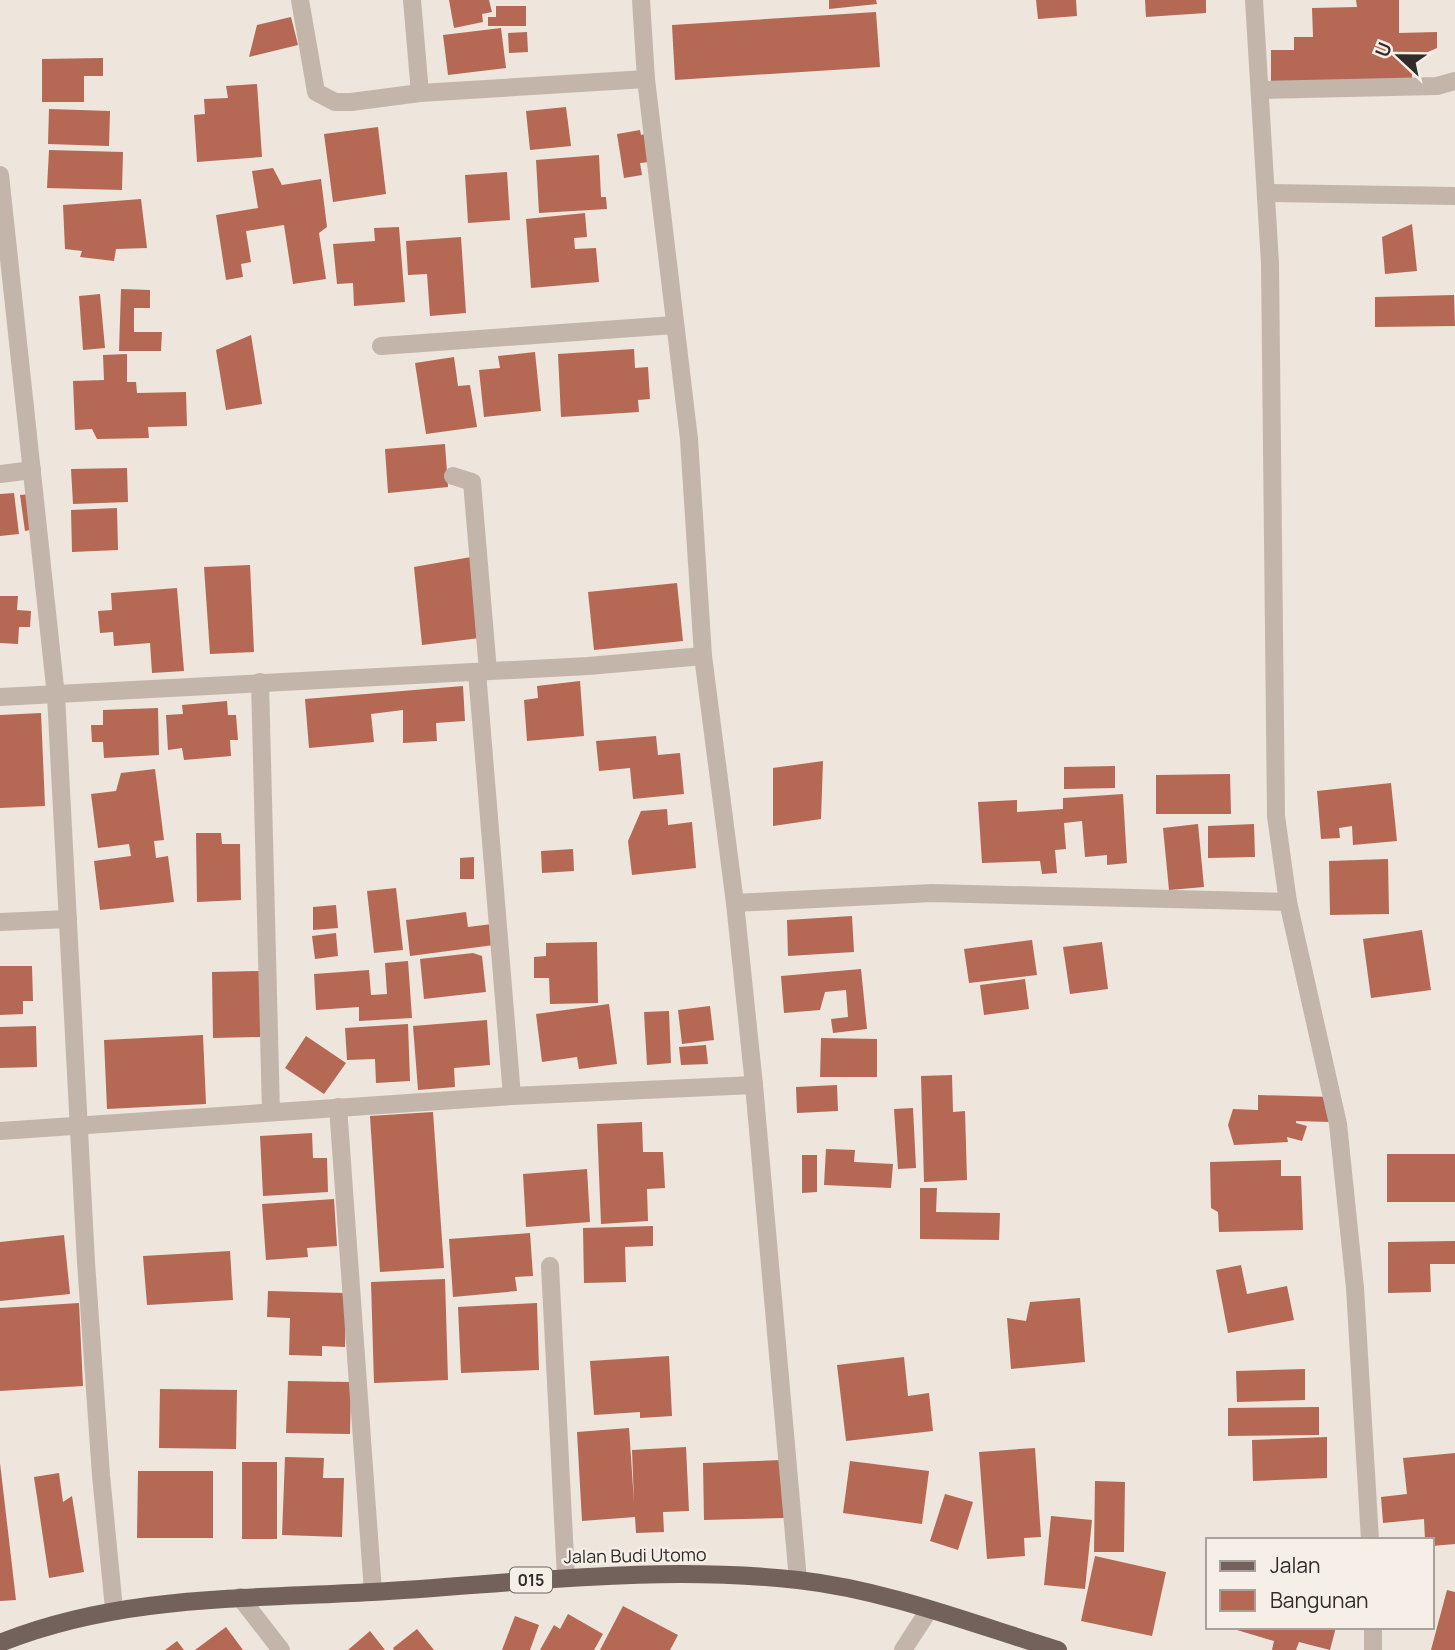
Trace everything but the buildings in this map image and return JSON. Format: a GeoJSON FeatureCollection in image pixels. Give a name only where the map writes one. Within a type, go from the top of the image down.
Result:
{"type":"FeatureCollection","features":[{"type":"Feature","properties":{"kind":"main road","name":"Jalan Budi Utomo"},"geometry":{"type":"LineString","coordinates":[[0,1643],[114,1609],[240,1597],[373,1592],[566,1577],[690,1573],[798,1580],[870,1593],[1058,1650]]}},
{"type":"Feature","properties":{"kind":"street"},"geometry":{"type":"LineString","coordinates":[[300,0],[316,92],[335,102],[420,93],[646,79]]}},
{"type":"Feature","properties":{"kind":"street"},"geometry":{"type":"LineString","coordinates":[[412,0],[420,93]]}},
{"type":"Feature","properties":{"kind":"street"},"geometry":{"type":"LineString","coordinates":[[642,0],[646,79],[689,439],[703,656],[735,903],[754,1085],[798,1580]]}},
{"type":"Feature","properties":{"kind":"street"},"geometry":{"type":"LineString","coordinates":[[1254,0],[1266,193],[1274,466],[1273,728],[1276,816],[1288,902],[1338,1124],[1355,1288],[1370,1538]]}},
{"type":"Feature","properties":{"kind":"street"},"geometry":{"type":"LineString","coordinates":[[1259,90],[1427,86],[1455,81]]}},
{"type":"Feature","properties":{"kind":"street"},"geometry":{"type":"LineString","coordinates":[[0,175],[56,696],[100,1462],[114,1609]]}},
{"type":"Feature","properties":{"kind":"street"},"geometry":{"type":"LineString","coordinates":[[1266,193],[1455,195]]}},
{"type":"Feature","properties":{"kind":"street"},"geometry":{"type":"LineString","coordinates":[[382,346],[674,325]]}},
{"type":"Feature","properties":{"kind":"street"},"geometry":{"type":"LineString","coordinates":[[0,474],[32,470]]}},
{"type":"Feature","properties":{"kind":"street"},"geometry":{"type":"LineString","coordinates":[[453,476],[472,482],[512,1096]]}},
{"type":"Feature","properties":{"kind":"street"},"geometry":{"type":"LineString","coordinates":[[0,697],[483,672],[703,656]]}},
{"type":"Feature","properties":{"kind":"street"},"geometry":{"type":"LineString","coordinates":[[260,682],[271,1112]]}},
{"type":"Feature","properties":{"kind":"street"},"geometry":{"type":"LineString","coordinates":[[735,903],[932,893],[1288,902]]}},
{"type":"Feature","properties":{"kind":"street"},"geometry":{"type":"LineString","coordinates":[[0,922],[68,919]]}},
{"type":"Feature","properties":{"kind":"street"},"geometry":{"type":"LineString","coordinates":[[0,1131],[79,1123],[512,1096],[754,1085]]}},
{"type":"Feature","properties":{"kind":"street"},"geometry":{"type":"LineString","coordinates":[[338,1107],[373,1592]]}},
{"type":"Feature","properties":{"kind":"street"},"geometry":{"type":"LineString","coordinates":[[550,1266],[566,1577]]}},
{"type":"Feature","properties":{"kind":"street"},"geometry":{"type":"LineString","coordinates":[[240,1597],[281,1650]]}},
{"type":"Feature","properties":{"kind":"street"},"geometry":{"type":"LineString","coordinates":[[903,1650],[929,1610]]}},
{"type":"Feature","properties":{"kind":"street"},"geometry":{"type":"LineString","coordinates":[[1373,1629],[1373,1650]]}}]}
